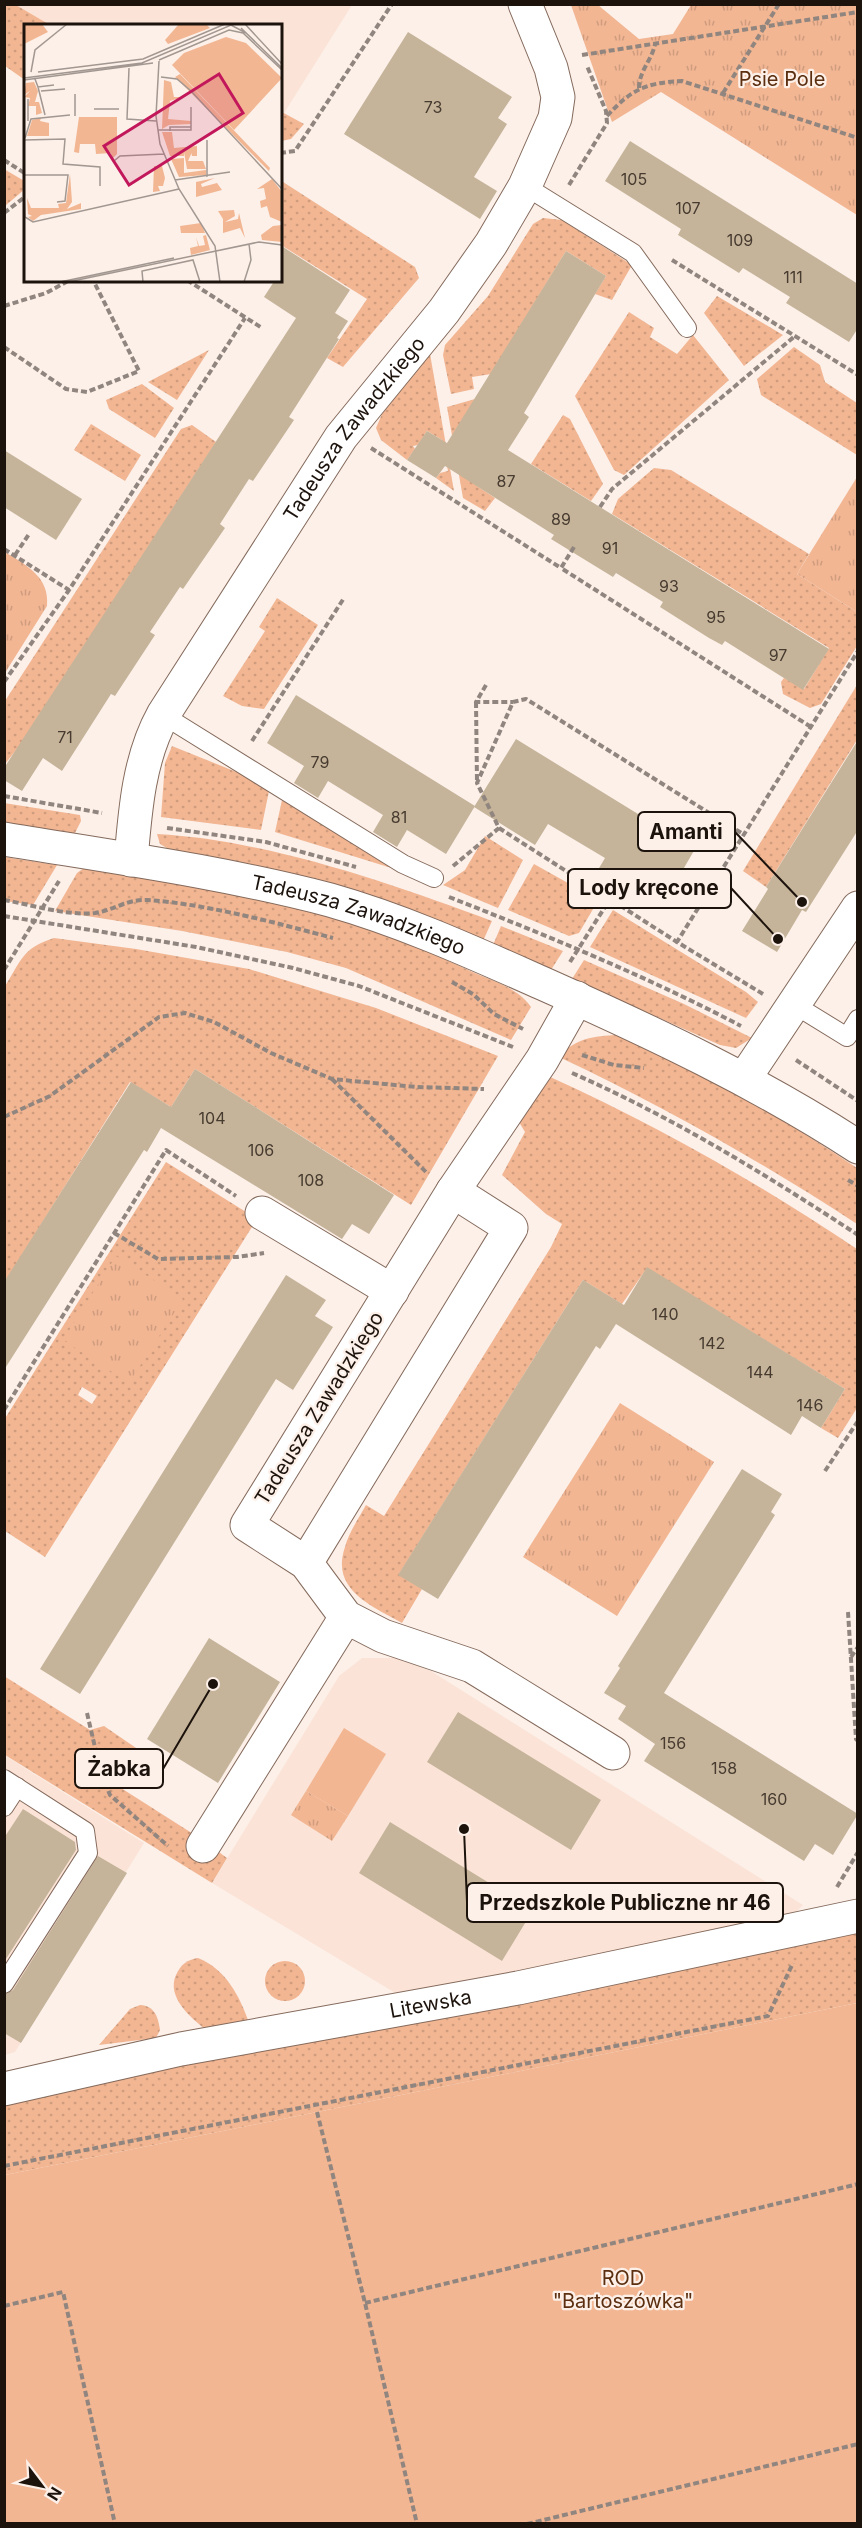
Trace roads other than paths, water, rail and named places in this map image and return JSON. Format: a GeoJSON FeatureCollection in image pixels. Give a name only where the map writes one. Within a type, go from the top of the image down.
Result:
{"type":"FeatureCollection","features":[{"type":"Feature","properties":{"kind":"street","name":"Tadeusza Zawadzkiego"},"geometry":{"type":"LineString","coordinates":[[131,860],[134,824],[148,750],[153,733],[163,715],[345,432],[444,311],[491,244],[525,186],[555,118],[558,97],[551,68],[525,4]]}},
{"type":"Feature","properties":{"kind":"street","name":"Tadeusza Zawadzkiego"},"geometry":{"type":"LineString","coordinates":[[4,838],[242,880],[341,904],[431,935],[577,998],[689,1050],[744,1079],[858,1147]]}},
{"type":"Feature","properties":{"kind":"street"},"geometry":{"type":"LineString","coordinates":[[744,1079],[770,1042],[784,1002],[858,908]]}},
{"type":"Feature","properties":{"kind":"street","name":"Tadeusza Zawadzkiego"},"geometry":{"type":"LineString","coordinates":[[306,1563],[246,1525],[392,1292],[443,1186],[547,1051],[577,998]]}},
{"type":"Feature","properties":{"kind":"street"},"geometry":{"type":"LineString","coordinates":[[443,1186],[512,1228],[306,1563],[346,1617],[383,1636],[472,1666],[613,1753]]}},
{"type":"Feature","properties":{"kind":"street","name":"Tadeusza Zawadzkiego"},"geometry":{"type":"LineString","coordinates":[[262,1213],[392,1292]]}},
{"type":"Feature","properties":{"kind":"street"},"geometry":{"type":"LineString","coordinates":[[203,1846],[346,1617]]}},
{"type":"Feature","properties":{"kind":"street","name":"Litewska"},"geometry":{"type":"LineString","coordinates":[[4,2089],[181,2049],[518,1988],[858,1916]]}},
{"type":"Feature","properties":{"kind":"lane"},"geometry":{"type":"LineString","coordinates":[[525,186],[633,253],[687,328]]}},
{"type":"Feature","properties":{"kind":"lane"},"geometry":{"type":"LineString","coordinates":[[163,715],[403,864],[434,878]]}},
{"type":"Feature","properties":{"kind":"lane"},"geometry":{"type":"LineString","coordinates":[[784,1002],[847,1037],[858,1019]]}},
{"type":"Feature","properties":{"kind":"lane"},"geometry":{"type":"LineString","coordinates":[[4,1807],[11,1783],[85,1831],[88,1853],[4,1984]]}},
{"type":"Feature","properties":{"kind":"place","name":"Amanti"},"geometry":{"type":"Point","coordinates":[802,902]}},
{"type":"Feature","properties":{"kind":"place","name":"Lody kręcone"},"geometry":{"type":"Point","coordinates":[778,939]}},
{"type":"Feature","properties":{"kind":"place","name":"Żabka"},"geometry":{"type":"Point","coordinates":[213,1684]}},
{"type":"Feature","properties":{"kind":"place","name":"Przedszkole Publiczne nr 46"},"geometry":{"type":"Point","coordinates":[464,1829]}},
{"type":"Feature","properties":{"kind":"park label","name":"Psie Pole"},"geometry":{"type":"Point","coordinates":[782,79]}},
{"type":"Feature","properties":{"kind":"park label","name":"ROD \"Bartoszówka\""},"geometry":{"type":"Point","coordinates":[623,2290]}}]}
